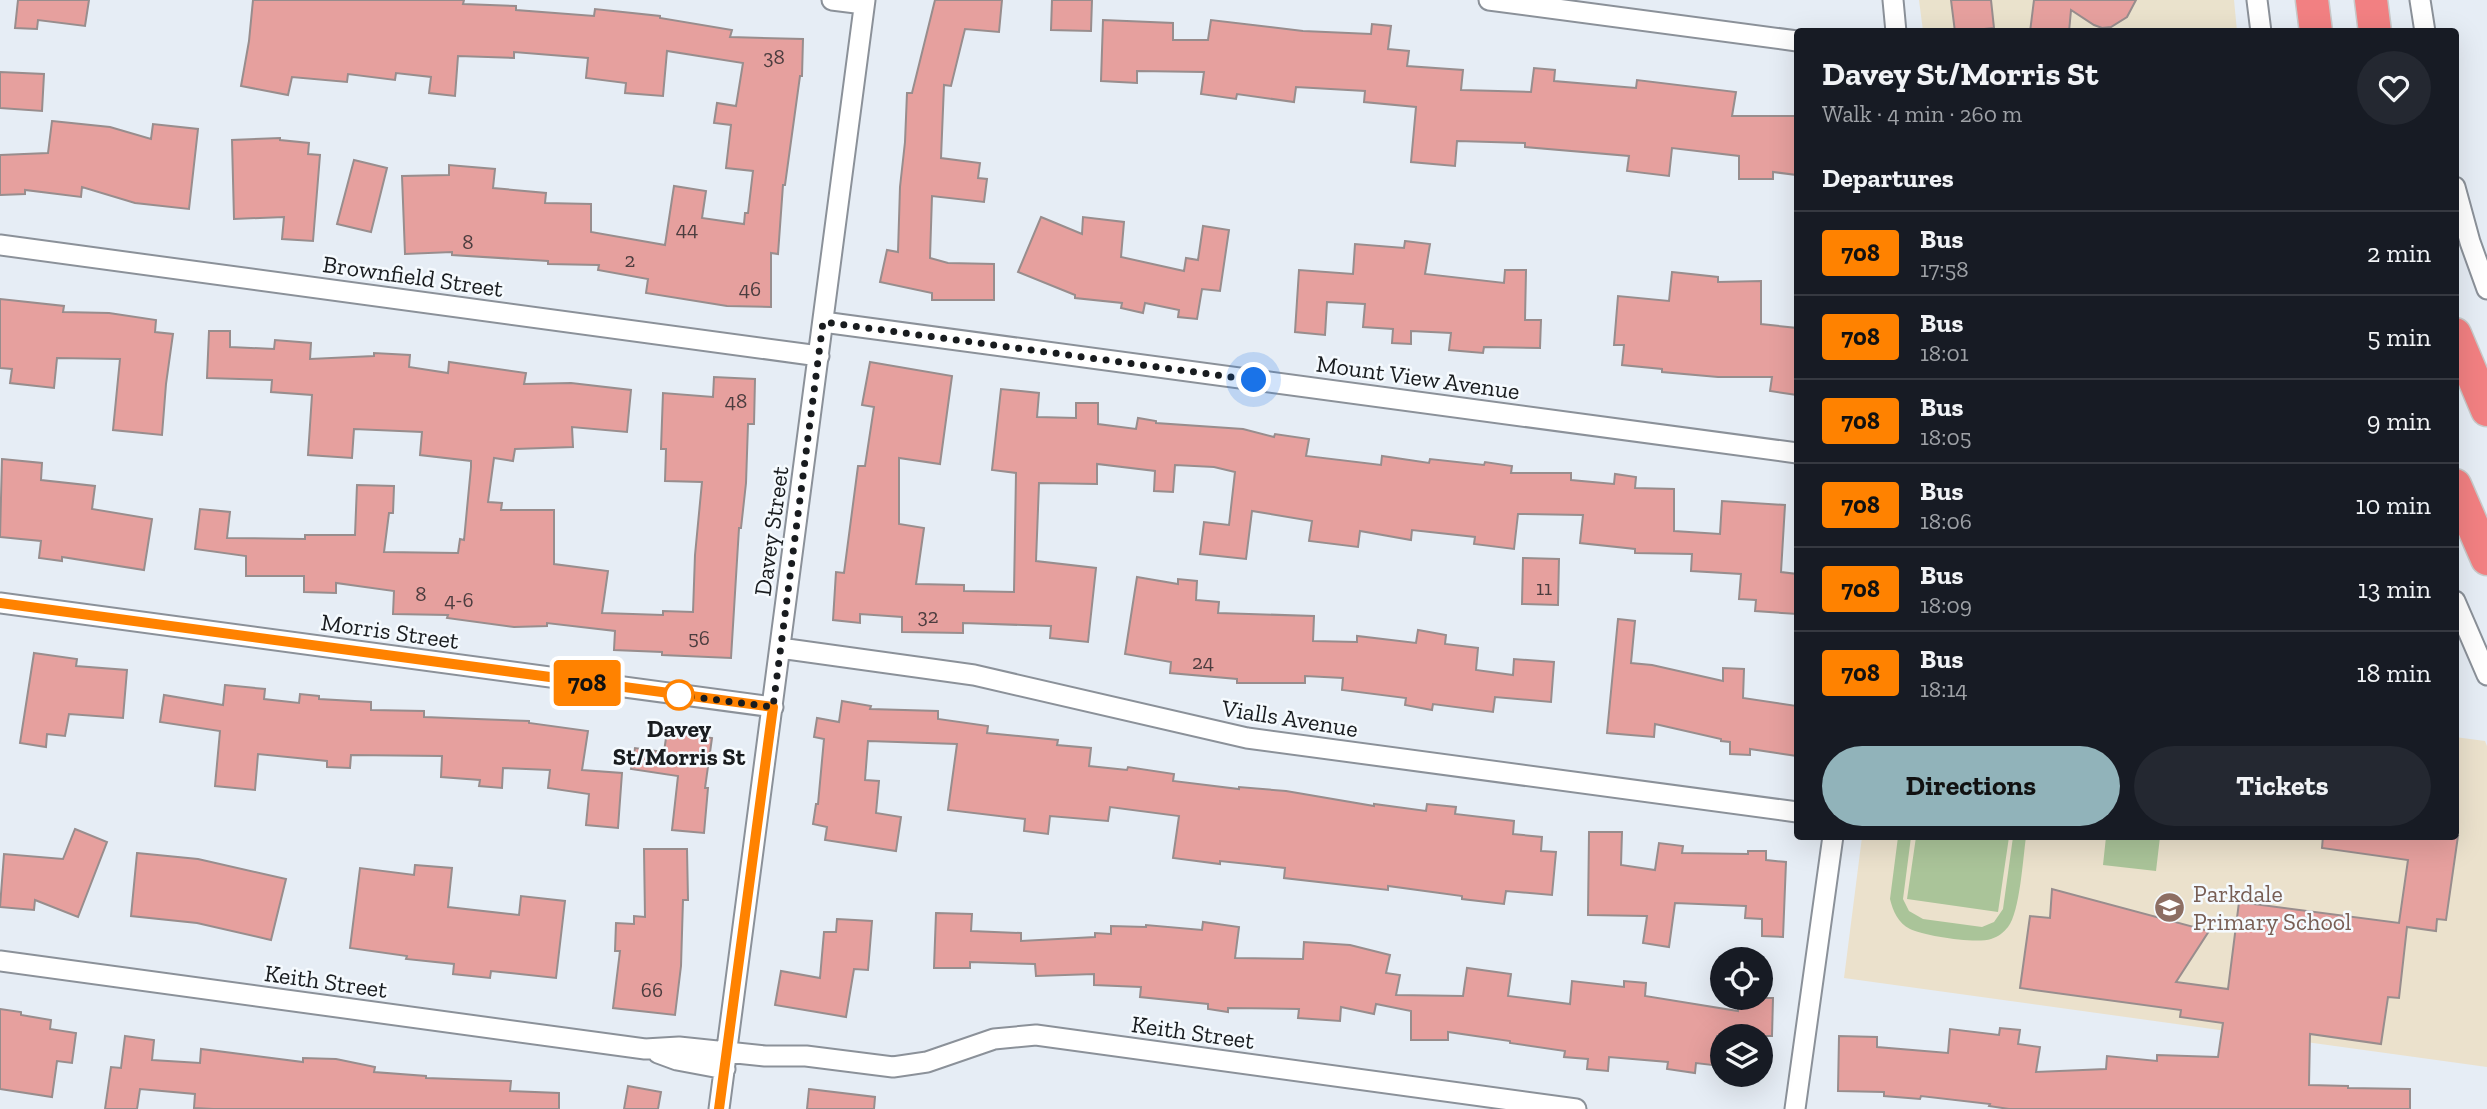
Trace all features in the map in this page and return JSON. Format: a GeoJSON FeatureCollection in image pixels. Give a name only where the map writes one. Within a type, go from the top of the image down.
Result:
{"type":"FeatureCollection","features":[{"type":"Feature","properties":{"kind":"highway"},"geometry":{"type":"LineString","coordinates":[[2312,0],[2316,28]]}},
{"type":"Feature","properties":{"kind":"highway"},"geometry":{"type":"LineString","coordinates":[[2371,0],[2374,28]]}},
{"type":"Feature","properties":{"kind":"highway"},"geometry":{"type":"LineString","coordinates":[[2459,344],[2487,410]]}},
{"type":"Feature","properties":{"kind":"highway"},"geometry":{"type":"LineString","coordinates":[[2459,494],[2487,559]]}},
{"type":"Feature","properties":{"kind":"street"},"geometry":{"type":"LineString","coordinates":[[832,0],[865,2]]}},
{"type":"Feature","properties":{"kind":"street"},"geometry":{"type":"LineString","coordinates":[[1489,0],[1794,41]]}},
{"type":"Feature","properties":{"kind":"street"},"geometry":{"type":"LineString","coordinates":[[1893,0],[1896,28]]}},
{"type":"Feature","properties":{"kind":"street"},"geometry":{"type":"LineString","coordinates":[[2257,0],[2260,28]]}},
{"type":"Feature","properties":{"kind":"street"},"geometry":{"type":"LineString","coordinates":[[2420,0],[2424,28]]}},
{"type":"Feature","properties":{"kind":"street","name":"Davey Street"},"geometry":{"type":"LineString","coordinates":[[719,1109],[865,2]]}},
{"type":"Feature","properties":{"kind":"street"},"geometry":{"type":"LineString","coordinates":[[2459,202],[2487,289]]}},
{"type":"Feature","properties":{"kind":"street","name":"Brownfield Street"},"geometry":{"type":"LineString","coordinates":[[0,245],[819,356]]}},
{"type":"Feature","properties":{"kind":"street","name":"Mount View Avenue"},"geometry":{"type":"LineString","coordinates":[[823,322],[1794,453]]}},
{"type":"Feature","properties":{"kind":"street","name":"Morris Street"},"geometry":{"type":"LineString","coordinates":[[0,603],[773,707]]}},
{"type":"Feature","properties":{"kind":"street"},"geometry":{"type":"LineString","coordinates":[[2459,610],[2487,675]]}},
{"type":"Feature","properties":{"kind":"street","name":"Vialls Avenue"},"geometry":{"type":"LineString","coordinates":[[780,648],[974,675],[1247,738],[1794,812]]}},
{"type":"Feature","properties":{"kind":"street"},"geometry":{"type":"LineString","coordinates":[[1795,1109],[1832,840]]}},
{"type":"Feature","properties":{"kind":"street","name":"Keith Street"},"geometry":{"type":"LineString","coordinates":[[0,961],[645,1048],[677,1060],[767,1045],[806,1056],[875,1066],[908,1066],[994,1039],[1036,1035],[1576,1109]]}},
{"type":"Feature","properties":{"kind":"shaded area"},"geometry":{"type":"Polygon","coordinates":[[[1919,0],[2234,0],[2237,28],[1923,28],[1919,0]]]}},
{"type":"Feature","properties":{"kind":"shaded area","name":"Parkdale Primary School"},"geometry":{"type":"Polygon","coordinates":[[[2459,738],[2485,741],[2487,746],[2487,1067],[1844,978],[1862,840],[2459,840],[2459,738]]]}},
{"type":"Feature","properties":{"kind":"green space"},"geometry":{"type":"Polygon","coordinates":[[[1898,840],[1911,840],[1903,899],[1909,911],[1923,919],[1982,927],[1994,922],[2003,909],[2013,840],[2026,840],[2012,920],[2001,934],[1994,938],[1974,941],[1917,932],[1902,923],[1890,899],[1898,840]]]}},
{"type":"Feature","properties":{"kind":"green space"},"geometry":{"type":"Polygon","coordinates":[[[1916,840],[2009,840],[1998,912],[1907,899],[1916,840]]]}},
{"type":"Feature","properties":{"kind":"green space"},"geometry":{"type":"Polygon","coordinates":[[[2106,840],[2160,840],[2156,871],[2103,865],[2106,840]]]}},
{"type":"Feature","properties":{"kind":"building"},"geometry":{"type":"Polygon","coordinates":[[[18,0],[89,0],[85,26],[38,20],[37,29],[15,28],[18,0]]]}},
{"type":"Feature","properties":{"kind":"building"},"geometry":{"type":"Polygon","coordinates":[[[253,0],[464,0],[463,4],[516,6],[516,10],[594,16],[595,9],[660,16],[732,30],[730,37],[803,39],[802,76],[783,185],[778,254],[771,253],[771,307],[727,306],[646,293],[648,279],[598,270],[599,265],[548,264],[548,261],[452,255],[452,252],[405,254],[402,176],[449,175],[449,165],[495,169],[493,188],[546,193],[545,203],[591,204],[591,232],[665,245],[674,186],[706,191],[702,218],[744,224],[745,213],[748,213],[753,171],[726,168],[731,125],[714,123],[717,103],[736,106],[743,63],[667,51],[663,96],[625,93],[626,83],[586,78],[588,58],[514,52],[514,58],[458,56],[455,96],[429,93],[431,77],[396,73],[395,80],[348,74],[347,82],[292,77],[288,95],[241,86],[253,0]]]}},
{"type":"Feature","properties":{"kind":"building"},"geometry":{"type":"Polygon","coordinates":[[[935,0],[1002,0],[999,32],[965,29],[951,86],[944,85],[941,158],[980,163],[978,178],[987,179],[984,202],[932,196],[930,258],[948,263],[994,264],[994,300],[932,300],[932,293],[880,282],[887,250],[898,252],[907,93],[912,93],[935,0]]]}},
{"type":"Feature","properties":{"kind":"building"},"geometry":{"type":"Polygon","coordinates":[[[1052,0],[1092,0],[1091,31],[1051,30],[1052,0]]]}},
{"type":"Feature","properties":{"kind":"building"},"geometry":{"type":"Polygon","coordinates":[[[1951,0],[1991,0],[1994,28],[1954,28],[1951,0]]]}},
{"type":"Feature","properties":{"kind":"building"},"geometry":{"type":"Polygon","coordinates":[[[2034,0],[2136,0],[2127,17],[2111,27],[2094,25],[2071,10],[2069,28],[2030,28],[2034,0]]]}},
{"type":"Feature","properties":{"kind":"building"},"geometry":{"type":"Polygon","coordinates":[[[1103,20],[1173,23],[1173,40],[1208,40],[1211,20],[1303,31],[1371,34],[1372,24],[1391,26],[1388,49],[1409,51],[1407,66],[1463,70],[1461,90],[1531,92],[1534,68],[1555,70],[1554,81],[1636,88],[1637,80],[1736,92],[1732,116],[1794,116],[1794,175],[1773,172],[1773,179],[1739,179],[1739,156],[1672,148],[1669,176],[1627,171],[1629,156],[1525,147],[1525,143],[1457,141],[1455,166],[1411,162],[1416,107],[1364,102],[1365,91],[1296,87],[1294,102],[1237,94],[1236,99],[1201,94],[1204,72],[1137,71],[1137,83],[1101,81],[1103,20]]]}},
{"type":"Feature","properties":{"kind":"building"},"geometry":{"type":"Polygon","coordinates":[[[0,72],[44,74],[42,111],[0,108],[0,72]]]}},
{"type":"Feature","properties":{"kind":"building"},"geometry":{"type":"Polygon","coordinates":[[[52,121],[110,127],[151,139],[153,124],[198,129],[189,209],[135,203],[82,187],[81,197],[25,190],[25,194],[0,195],[0,155],[48,153],[52,121]]]}},
{"type":"Feature","properties":{"kind":"building"},"geometry":{"type":"Polygon","coordinates":[[[280,138],[309,143],[308,154],[320,155],[313,241],[282,239],[284,217],[234,219],[232,140],[280,138]]]}},
{"type":"Feature","properties":{"kind":"building"},"geometry":{"type":"Polygon","coordinates":[[[354,160],[387,168],[371,232],[337,224],[354,160]]]}},
{"type":"Feature","properties":{"kind":"building"},"geometry":{"type":"Polygon","coordinates":[[[1041,217],[1082,234],[1083,217],[1124,222],[1121,257],[1184,271],[1186,258],[1198,260],[1203,226],[1229,230],[1220,291],[1202,289],[1197,319],[1178,317],[1179,310],[1145,303],[1143,313],[1121,308],[1122,303],[1075,298],[1075,295],[1018,272],[1041,217]]]}},
{"type":"Feature","properties":{"kind":"building"},"geometry":{"type":"Polygon","coordinates":[[[1405,241],[1430,244],[1425,274],[1504,283],[1505,270],[1526,270],[1525,320],[1541,320],[1540,348],[1484,347],[1483,353],[1449,350],[1451,333],[1411,331],[1411,344],[1392,343],[1393,329],[1363,327],[1365,304],[1327,302],[1325,335],[1295,332],[1299,270],[1353,274],[1355,244],[1404,248],[1405,241]]]}},
{"type":"Feature","properties":{"kind":"building"},"geometry":{"type":"Polygon","coordinates":[[[1672,272],[1718,277],[1718,282],[1761,281],[1761,324],[1794,328],[1794,395],[1770,391],[1772,377],[1718,377],[1622,365],[1624,345],[1614,345],[1618,296],[1669,301],[1672,272]]]}},
{"type":"Feature","properties":{"kind":"building"},"geometry":{"type":"Polygon","coordinates":[[[0,299],[64,306],[63,312],[109,313],[156,320],[155,332],[173,334],[162,435],[113,430],[120,359],[57,358],[54,388],[10,383],[12,369],[0,368],[0,299]]]}},
{"type":"Feature","properties":{"kind":"building"},"geometry":{"type":"Polygon","coordinates":[[[209,331],[230,331],[230,347],[274,349],[275,340],[311,343],[310,359],[374,356],[374,353],[410,355],[409,367],[448,373],[449,362],[526,373],[524,384],[571,383],[631,390],[627,432],[572,427],[573,447],[515,449],[513,461],[494,458],[488,502],[502,503],[501,510],[554,510],[554,564],[608,571],[602,613],[663,615],[663,611],[693,612],[702,482],[665,481],[666,449],[661,449],[663,393],[713,397],[714,377],[755,379],[754,424],[748,424],[746,483],[739,528],[731,658],[614,650],[615,631],[547,623],[547,626],[514,627],[447,618],[448,615],[393,614],[394,591],[336,583],[336,593],[304,592],[304,576],[246,576],[246,556],[195,549],[200,509],[230,512],[227,538],[305,539],[305,535],[355,535],[357,485],[394,486],[393,513],[389,513],[384,552],[458,553],[460,539],[464,540],[471,467],[471,461],[420,455],[422,432],[354,429],[352,458],[308,455],[312,395],[271,392],[272,380],[207,378],[209,331]]]}},
{"type":"Feature","properties":{"kind":"building"},"geometry":{"type":"Polygon","coordinates":[[[870,362],[952,376],[940,464],[899,458],[899,524],[924,528],[916,584],[964,585],[964,591],[1014,592],[1016,473],[992,470],[1001,389],[1039,393],[1037,417],[1076,418],[1076,403],[1098,403],[1098,424],[1136,429],[1138,418],[1156,423],[1243,429],[1274,437],[1275,434],[1309,439],[1306,456],[1381,465],[1382,456],[1429,463],[1430,459],[1484,465],[1485,462],[1512,466],[1511,473],[1571,473],[1571,480],[1614,484],[1615,474],[1636,477],[1635,488],[1674,489],[1674,531],[1720,534],[1722,501],[1785,505],[1781,572],[1794,574],[1794,614],[1755,611],[1756,600],[1739,599],[1741,574],[1691,571],[1692,554],[1635,553],[1635,549],[1580,543],[1583,515],[1518,514],[1514,549],[1474,544],[1475,537],[1412,530],[1411,540],[1360,531],[1358,547],[1309,541],[1312,521],[1252,511],[1246,559],[1200,554],[1204,522],[1229,525],[1235,472],[1214,467],[1175,465],[1173,492],[1154,491],[1155,471],[1097,464],[1097,484],[1039,483],[1036,561],[1096,568],[1088,642],[1050,638],[1051,626],[963,623],[963,633],[902,632],[902,617],[860,614],[860,623],[833,620],[836,572],[844,573],[858,466],[865,466],[874,407],[862,405],[870,362]]]}},
{"type":"Feature","properties":{"kind":"building"},"geometry":{"type":"Polygon","coordinates":[[[2,459],[42,463],[41,480],[95,486],[92,509],[152,519],[144,570],[62,557],[62,561],[39,558],[41,541],[0,537],[2,459]]]}},
{"type":"Feature","properties":{"kind":"building"},"geometry":{"type":"Polygon","coordinates":[[[1523,558],[1559,559],[1558,605],[1522,604],[1523,558]]]}},
{"type":"Feature","properties":{"kind":"building"},"geometry":{"type":"Polygon","coordinates":[[[1137,577],[1178,584],[1178,579],[1197,581],[1196,600],[1219,602],[1218,613],[1314,616],[1313,641],[1357,642],[1357,636],[1416,643],[1418,630],[1446,635],[1445,644],[1478,648],[1476,670],[1513,675],[1514,659],[1554,662],[1551,702],[1495,697],[1493,712],[1433,704],[1432,710],[1405,705],[1406,698],[1342,690],[1343,678],[1305,676],[1305,683],[1237,683],[1237,679],[1170,673],[1171,662],[1125,654],[1137,577]]]}},
{"type":"Feature","properties":{"kind":"building"},"geometry":{"type":"Polygon","coordinates":[[[1618,619],[1635,621],[1631,663],[1723,681],[1723,668],[1744,669],[1743,698],[1794,706],[1794,756],[1750,749],[1750,755],[1730,754],[1730,742],[1655,724],[1654,737],[1607,733],[1618,619]]]}},
{"type":"Feature","properties":{"kind":"building"},"geometry":{"type":"Polygon","coordinates":[[[34,653],[77,659],[76,666],[127,670],[123,718],[69,714],[65,736],[47,734],[46,747],[20,743],[34,653]]]}},
{"type":"Feature","properties":{"kind":"building"},"geometry":{"type":"Polygon","coordinates":[[[225,685],[265,689],[264,699],[299,703],[300,694],[319,696],[319,699],[371,702],[371,710],[424,711],[424,717],[529,721],[588,731],[582,770],[622,773],[618,828],[586,825],[589,794],[548,788],[550,770],[503,768],[502,788],[479,786],[480,780],[441,777],[442,756],[351,755],[350,768],[327,767],[327,761],[258,754],[255,790],[215,786],[220,731],[160,722],[164,695],[223,705],[225,685]]]}},
{"type":"Feature","properties":{"kind":"building"},"geometry":{"type":"Polygon","coordinates":[[[842,701],[871,706],[870,709],[938,711],[938,719],[988,726],[987,733],[1058,740],[1057,745],[1091,748],[1089,766],[1127,770],[1128,767],[1174,774],[1173,781],[1239,789],[1286,791],[1374,806],[1426,811],[1427,804],[1456,807],[1455,814],[1514,821],[1513,834],[1542,837],[1541,851],[1556,852],[1552,895],[1506,891],[1504,904],[1388,886],[1388,890],[1284,878],[1285,868],[1173,858],[1179,816],[1110,807],[1108,821],[1050,816],[1048,834],[1024,831],[1025,819],[948,810],[957,744],[868,741],[865,780],[879,781],[876,813],[901,817],[896,851],[825,840],[827,827],[813,824],[818,804],[824,739],[814,737],[817,718],[839,722],[842,701]]]}},
{"type":"Feature","properties":{"kind":"building"},"geometry":{"type":"Polygon","coordinates":[[[667,731],[712,738],[705,788],[708,788],[704,833],[672,830],[678,776],[631,769],[635,748],[664,752],[667,731]]]}},
{"type":"Feature","properties":{"kind":"building"},"geometry":{"type":"Polygon","coordinates":[[[75,829],[107,842],[78,917],[35,900],[34,910],[0,907],[4,854],[63,859],[75,829]]]}},
{"type":"Feature","properties":{"kind":"building"},"geometry":{"type":"Polygon","coordinates":[[[1589,832],[1622,832],[1621,865],[1655,870],[1659,843],[1683,846],[1682,853],[1748,854],[1748,851],[1766,851],[1766,860],[1786,862],[1783,937],[1762,936],[1762,919],[1745,918],[1746,906],[1675,903],[1669,947],[1643,943],[1647,916],[1588,915],[1589,832]]]}},
{"type":"Feature","properties":{"kind":"building"},"geometry":{"type":"Polygon","coordinates":[[[2323,840],[2457,840],[2446,920],[2437,919],[2436,931],[2407,927],[2399,998],[2388,997],[2381,1044],[2310,1034],[2309,1085],[2410,1089],[2410,1109],[2009,1109],[1989,1106],[1990,1104],[1921,1096],[1920,1099],[1884,1096],[1884,1092],[1838,1091],[1839,1036],[1877,1037],[1877,1047],[1948,1053],[1950,1029],[1999,1035],[2000,1028],[2020,1030],[2018,1044],[2040,1047],[2036,1072],[2106,1069],[2107,1056],[2157,1061],[2157,1055],[2218,1057],[2223,1023],[2180,1017],[2181,1010],[2020,988],[2030,916],[2050,918],[2052,889],[2209,931],[2176,982],[2228,989],[2239,902],[2399,923],[2408,860],[2322,848],[2323,840]]]}},
{"type":"Feature","properties":{"kind":"building"},"geometry":{"type":"Polygon","coordinates":[[[644,849],[687,849],[688,900],[683,900],[681,966],[675,1015],[613,1008],[620,951],[615,951],[616,923],[634,924],[634,916],[645,917],[644,849]]]}},
{"type":"Feature","properties":{"kind":"building"},"geometry":{"type":"Polygon","coordinates":[[[137,853],[198,859],[286,879],[271,940],[197,923],[131,916],[137,853]]]}},
{"type":"Feature","properties":{"kind":"building"},"geometry":{"type":"Polygon","coordinates":[[[415,865],[452,868],[448,907],[519,915],[521,896],[565,901],[556,978],[491,971],[490,978],[453,974],[454,964],[406,959],[407,956],[350,948],[360,868],[414,875],[415,865]]]}},
{"type":"Feature","properties":{"kind":"building"},"geometry":{"type":"Polygon","coordinates":[[[936,913],[972,914],[971,931],[1021,933],[1021,941],[1095,937],[1095,933],[1111,934],[1111,926],[1146,925],[1202,930],[1203,922],[1239,927],[1235,958],[1303,959],[1304,942],[1350,945],[1390,955],[1386,973],[1400,975],[1396,995],[1463,996],[1467,968],[1511,974],[1508,996],[1570,1004],[1572,981],[1624,987],[1624,981],[1646,983],[1645,996],[1710,1006],[1710,1010],[1773,1010],[1772,1024],[1710,1024],[1710,1065],[1696,1063],[1695,1073],[1667,1069],[1668,1062],[1609,1057],[1608,1071],[1587,1069],[1588,1059],[1564,1057],[1565,1051],[1510,1041],[1448,1032],[1448,1040],[1411,1040],[1411,1011],[1376,1004],[1374,1014],[1341,1007],[1340,1021],[1298,1018],[1299,1009],[1228,1008],[1228,1012],[1208,1009],[1208,1004],[1140,997],[1141,987],[1094,985],[1094,974],[1036,976],[1035,964],[970,962],[970,968],[934,968],[936,913]]]}},
{"type":"Feature","properties":{"kind":"building"},"geometry":{"type":"Polygon","coordinates":[[[837,919],[872,921],[868,970],[854,969],[846,1017],[775,1005],[781,971],[820,978],[824,932],[836,932],[837,919]]]}},
{"type":"Feature","properties":{"kind":"building"},"geometry":{"type":"Polygon","coordinates":[[[0,1009],[51,1020],[50,1029],[76,1033],[72,1063],[57,1061],[52,1097],[0,1089],[0,1009]]]}},
{"type":"Feature","properties":{"kind":"building"},"geometry":{"type":"Polygon","coordinates":[[[125,1036],[154,1040],[152,1060],[200,1063],[201,1049],[303,1062],[303,1058],[336,1059],[375,1067],[374,1072],[426,1078],[511,1081],[510,1091],[559,1093],[559,1109],[213,1109],[194,1108],[195,1094],[140,1089],[137,1109],[105,1109],[111,1067],[121,1068],[125,1036]]]}},
{"type":"Feature","properties":{"kind":"building"},"geometry":{"type":"Polygon","coordinates":[[[628,1086],[661,1092],[658,1109],[624,1109],[628,1086]]]}},
{"type":"Feature","properties":{"kind":"building"},"geometry":{"type":"Polygon","coordinates":[[[809,1089],[875,1097],[874,1109],[807,1109],[809,1089]]]}},
{"type":"Feature","properties":{"kind":"bus line","name":"708"},"geometry":{"type":"LineString","coordinates":[[0,603],[773,707],[719,1109]]}},
{"type":"Feature","properties":{"kind":"place","name":"Davey St/Morris St"},"geometry":{"type":"Point","coordinates":[679,695]}},
{"type":"Feature","properties":{"kind":"place","name":"Parkdale Primary School"},"geometry":{"type":"Point","coordinates":[2170,907]}},
{"type":"Feature","properties":{"kind":"route"},"geometry":{"type":"LineString","coordinates":[[679,695],[773,707],[823,322],[1254,380]]}}]}
